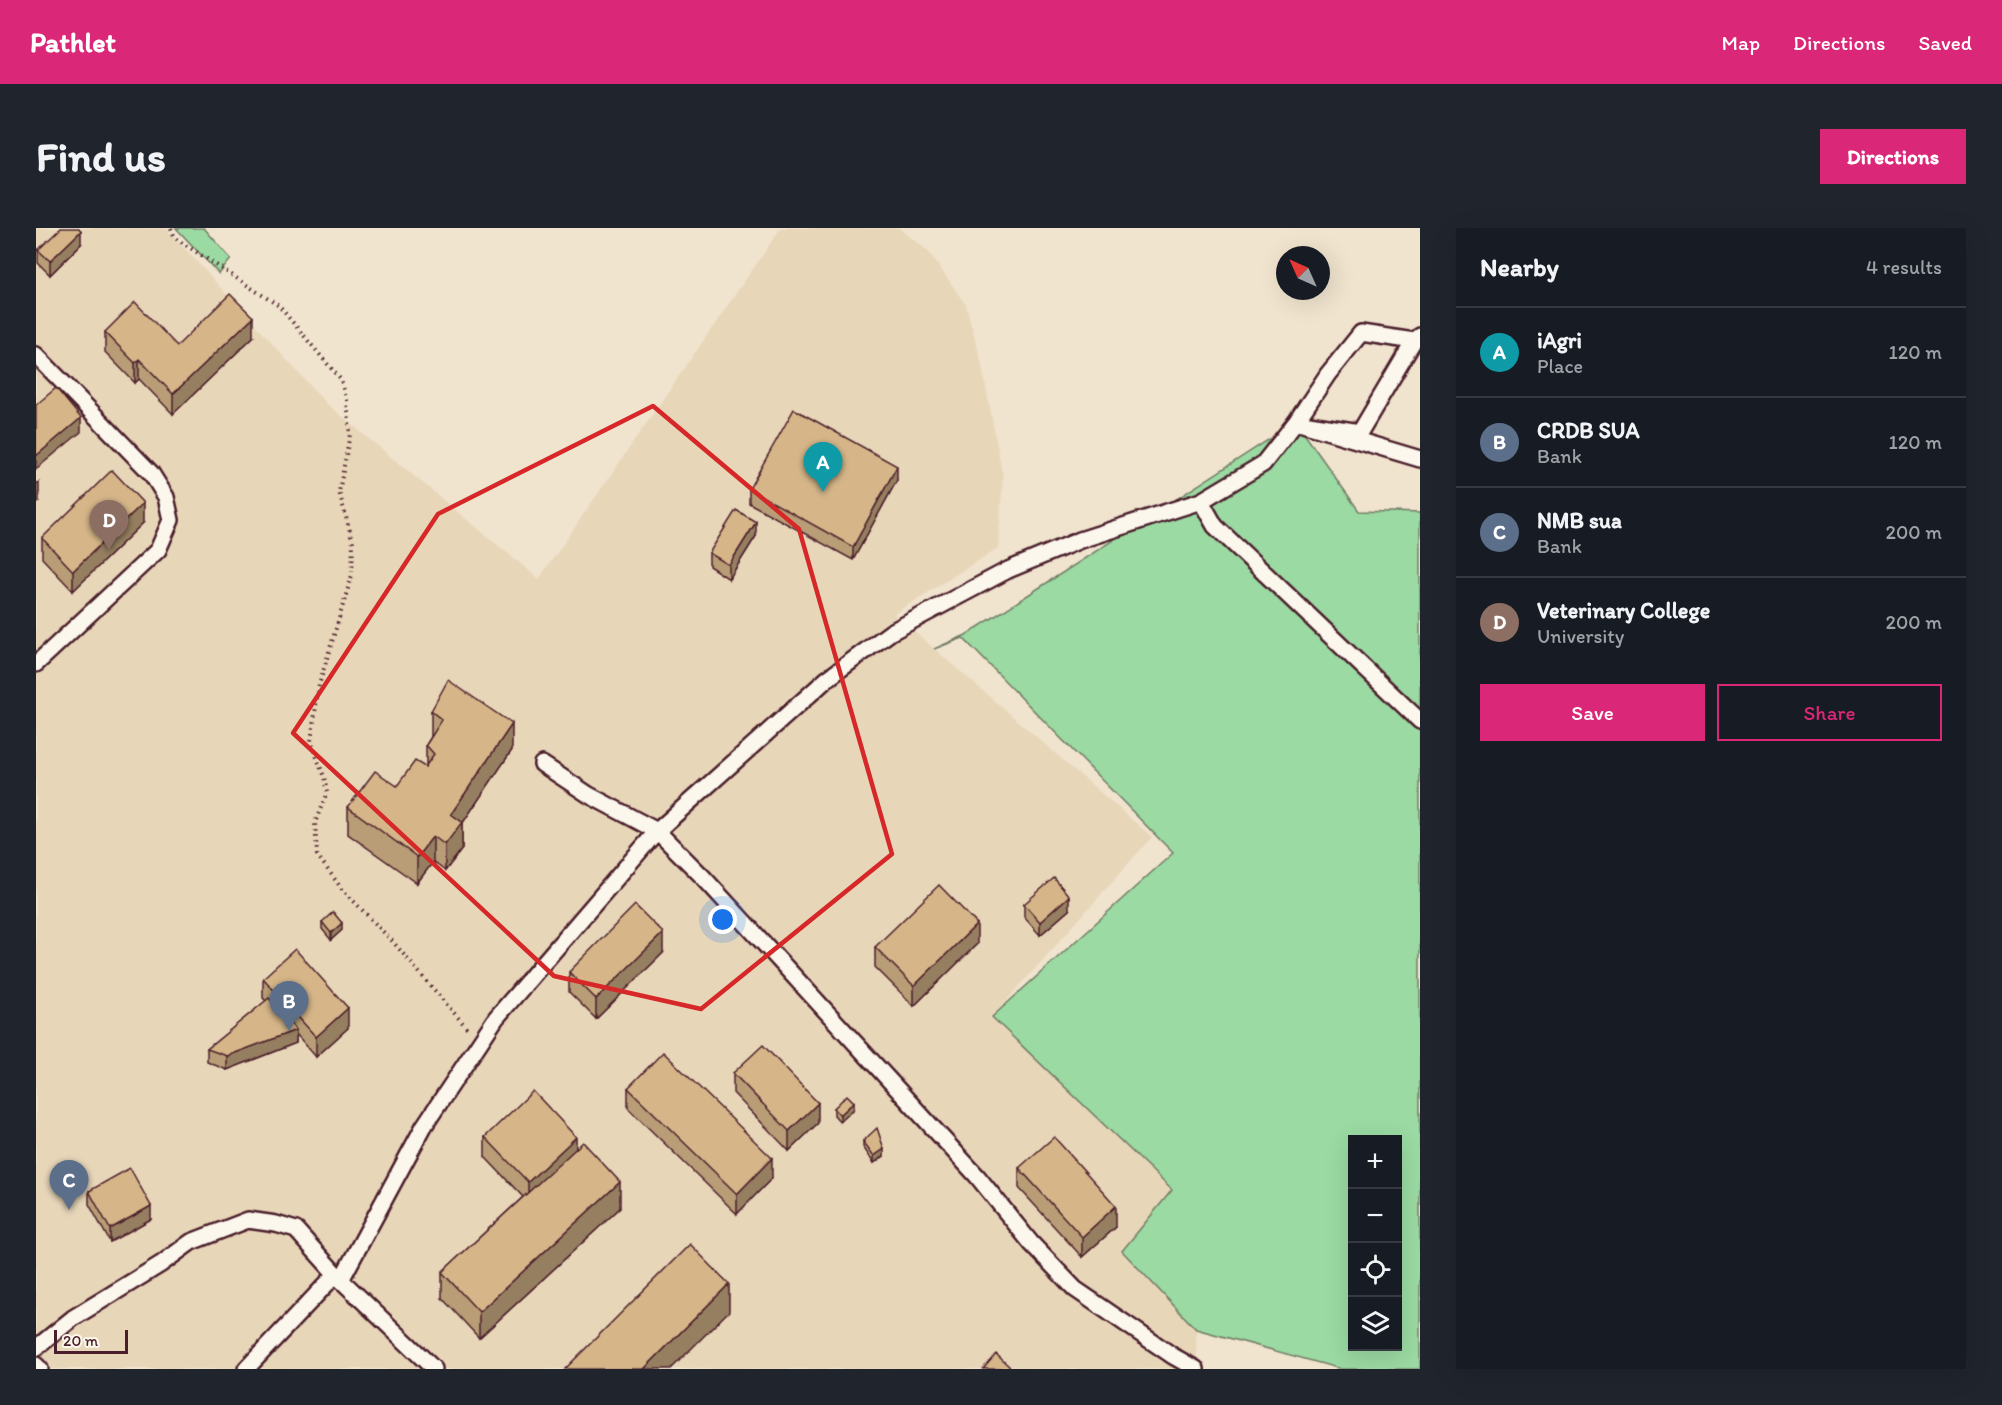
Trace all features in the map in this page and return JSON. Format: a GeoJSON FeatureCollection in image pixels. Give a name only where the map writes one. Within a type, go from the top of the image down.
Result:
{"type":"FeatureCollection","features":[{"type":"Feature","properties":{"kind":"lane"},"geometry":{"type":"LineString","coordinates":[[246,1369],[339,1277],[424,1126],[496,1018],[657,831],[827,679],[891,632],[1008,570],[1080,540],[1202,501],[1263,464],[1296,422],[1328,374],[1361,333],[1417,339],[1360,432],[1296,422]]}},
{"type":"Feature","properties":{"kind":"lane"},"geometry":{"type":"LineString","coordinates":[[36,355],[151,473],[166,497],[171,520],[158,550],[36,664]]}},
{"type":"Feature","properties":{"kind":"lane"},"geometry":{"type":"LineString","coordinates":[[1296,422],[1420,459]]}},
{"type":"Feature","properties":{"kind":"lane"},"geometry":{"type":"LineString","coordinates":[[1202,501],[1215,526],[1420,721]]}},
{"type":"Feature","properties":{"kind":"lane"},"geometry":{"type":"LineString","coordinates":[[542,764],[589,795],[657,831],[711,886],[969,1167],[1031,1242],[1075,1289],[1173,1356],[1196,1369]]}},
{"type":"Feature","properties":{"kind":"lane"},"geometry":{"type":"LineString","coordinates":[[36,1348],[73,1317],[161,1264],[191,1242],[248,1220],[296,1230],[339,1277],[434,1369]]}},
{"type":"Feature","properties":{"kind":"lane"},"geometry":{"type":"LineString","coordinates":[[36,1365],[40,1369]]}},
{"type":"Feature","properties":{"kind":"path"},"geometry":{"type":"LineString","coordinates":[[171,228],[176,238],[279,306],[341,380],[347,401],[350,434],[339,492],[353,542],[352,575],[319,685],[311,741],[327,792],[315,823],[317,855],[342,890],[393,942],[479,1042]]}},
{"type":"Feature","properties":{"kind":"highlighted area"},"geometry":{"type":"Polygon","coordinates":[[[653,406],[799,529],[892,854],[701,1009],[554,976],[293,733],[438,514],[653,406]]]}},
{"type":"Feature","properties":{"kind":"shaded area"},"geometry":{"type":"Polygon","coordinates":[[[36,228],[166,228],[327,404],[539,579],[781,228],[899,228],[928,251],[966,305],[981,361],[1003,477],[998,548],[894,614],[1152,837],[992,1017],[1172,1190],[1123,1251],[1196,1329],[1197,1369],[36,1369],[36,228]]]}},
{"type":"Feature","properties":{"kind":"green space"},"geometry":{"type":"Polygon","coordinates":[[[176,228],[204,228],[231,259],[219,274],[176,228]]]}},
{"type":"Feature","properties":{"kind":"green space"},"geometry":{"type":"Polygon","coordinates":[[[1296,422],[1359,511],[1420,513],[1420,1369],[1341,1369],[1196,1329],[1122,1251],[1172,1190],[992,1017],[1173,853],[963,638],[934,649],[966,635],[1296,422]]]}},
{"type":"Feature","properties":{"kind":"building"},"geometry":{"type":"Polygon","coordinates":[[[61,228],[79,228],[81,231],[50,261],[38,250],[61,228]]]}},
{"type":"Feature","properties":{"kind":"building"},"geometry":{"type":"Polygon","coordinates":[[[230,294],[253,317],[173,394],[139,359],[135,363],[105,332],[135,302],[177,346],[230,294]]]}},
{"type":"Feature","properties":{"kind":"building"},"geometry":{"type":"Polygon","coordinates":[[[56,388],[81,418],[36,456],[36,405],[56,388]]]}},
{"type":"Feature","properties":{"kind":"building"},"geometry":{"type":"Polygon","coordinates":[[[794,409],[897,466],[853,547],[749,489],[794,409]]]}},
{"type":"Feature","properties":{"kind":"building"},"geometry":{"type":"Polygon","coordinates":[[[112,470],[143,503],[73,571],[42,538],[112,470]]]}},
{"type":"Feature","properties":{"kind":"building"},"geometry":{"type":"Polygon","coordinates":[[[736,510],[756,522],[729,565],[709,553],[736,510]]]}},
{"type":"Feature","properties":{"kind":"building"},"geometry":{"type":"Polygon","coordinates":[[[448,680],[512,724],[451,814],[462,822],[445,845],[433,836],[417,857],[348,807],[375,771],[397,786],[415,761],[425,767],[434,754],[426,745],[442,720],[431,711],[448,680]]]}},
{"type":"Feature","properties":{"kind":"building"},"geometry":{"type":"Polygon","coordinates":[[[1054,878],[1069,896],[1040,922],[1024,904],[1054,878]]]}},
{"type":"Feature","properties":{"kind":"building"},"geometry":{"type":"Polygon","coordinates":[[[939,885],[977,924],[914,986],[875,947],[939,885]]]}},
{"type":"Feature","properties":{"kind":"building"},"geometry":{"type":"Polygon","coordinates":[[[635,905],[663,933],[596,999],[569,972],[635,905]]]}},
{"type":"Feature","properties":{"kind":"building"},"geometry":{"type":"Polygon","coordinates":[[[333,912],[342,923],[331,933],[322,922],[333,912]]]}},
{"type":"Feature","properties":{"kind":"building"},"geometry":{"type":"Polygon","coordinates":[[[295,949],[348,1008],[316,1037],[263,978],[295,949]]]}},
{"type":"Feature","properties":{"kind":"building"},"geometry":{"type":"Polygon","coordinates":[[[269,998],[296,1030],[227,1056],[207,1049],[269,998]]]}},
{"type":"Feature","properties":{"kind":"building"},"geometry":{"type":"Polygon","coordinates":[[[763,1045],[818,1103],[789,1131],[733,1073],[763,1045]]]}},
{"type":"Feature","properties":{"kind":"building"},"geometry":{"type":"Polygon","coordinates":[[[663,1052],[772,1158],[737,1194],[628,1088],[663,1052]]]}},
{"type":"Feature","properties":{"kind":"building"},"geometry":{"type":"Polygon","coordinates":[[[533,1091],[576,1137],[528,1182],[485,1137],[533,1091]]]}},
{"type":"Feature","properties":{"kind":"building"},"geometry":{"type":"Polygon","coordinates":[[[847,1095],[854,1102],[840,1115],[834,1108],[847,1095]]]}},
{"type":"Feature","properties":{"kind":"building"},"geometry":{"type":"Polygon","coordinates":[[[877,1128],[884,1149],[874,1156],[863,1141],[877,1128]]]}},
{"type":"Feature","properties":{"kind":"building"},"geometry":{"type":"Polygon","coordinates":[[[1054,1137],[1116,1206],[1082,1237],[1019,1168],[1054,1137]]]}},
{"type":"Feature","properties":{"kind":"building"},"geometry":{"type":"Polygon","coordinates":[[[583,1142],[620,1182],[479,1312],[442,1272],[583,1142]]]}},
{"type":"Feature","properties":{"kind":"building"},"geometry":{"type":"Polygon","coordinates":[[[130,1168],[151,1206],[110,1229],[89,1191],[130,1168]]]}},
{"type":"Feature","properties":{"kind":"building"},"geometry":{"type":"Polygon","coordinates":[[[690,1244],[729,1284],[644,1369],[565,1369],[690,1244]]]}},
{"type":"Feature","properties":{"kind":"building"},"geometry":{"type":"Polygon","coordinates":[[[996,1354],[1012,1369],[983,1369],[996,1354]]]}},
{"type":"Feature","properties":{"kind":"place","name":"iAgri"},"geometry":{"type":"Point","coordinates":[823,492]}},
{"type":"Feature","properties":{"kind":"place","name":"Veterinary College"},"geometry":{"type":"Point","coordinates":[109,550]}},
{"type":"Feature","properties":{"kind":"place","name":"CRDB SUA"},"geometry":{"type":"Point","coordinates":[289,1031]}},
{"type":"Feature","properties":{"kind":"place","name":"NMB sua"},"geometry":{"type":"Point","coordinates":[69,1210]}}]}
